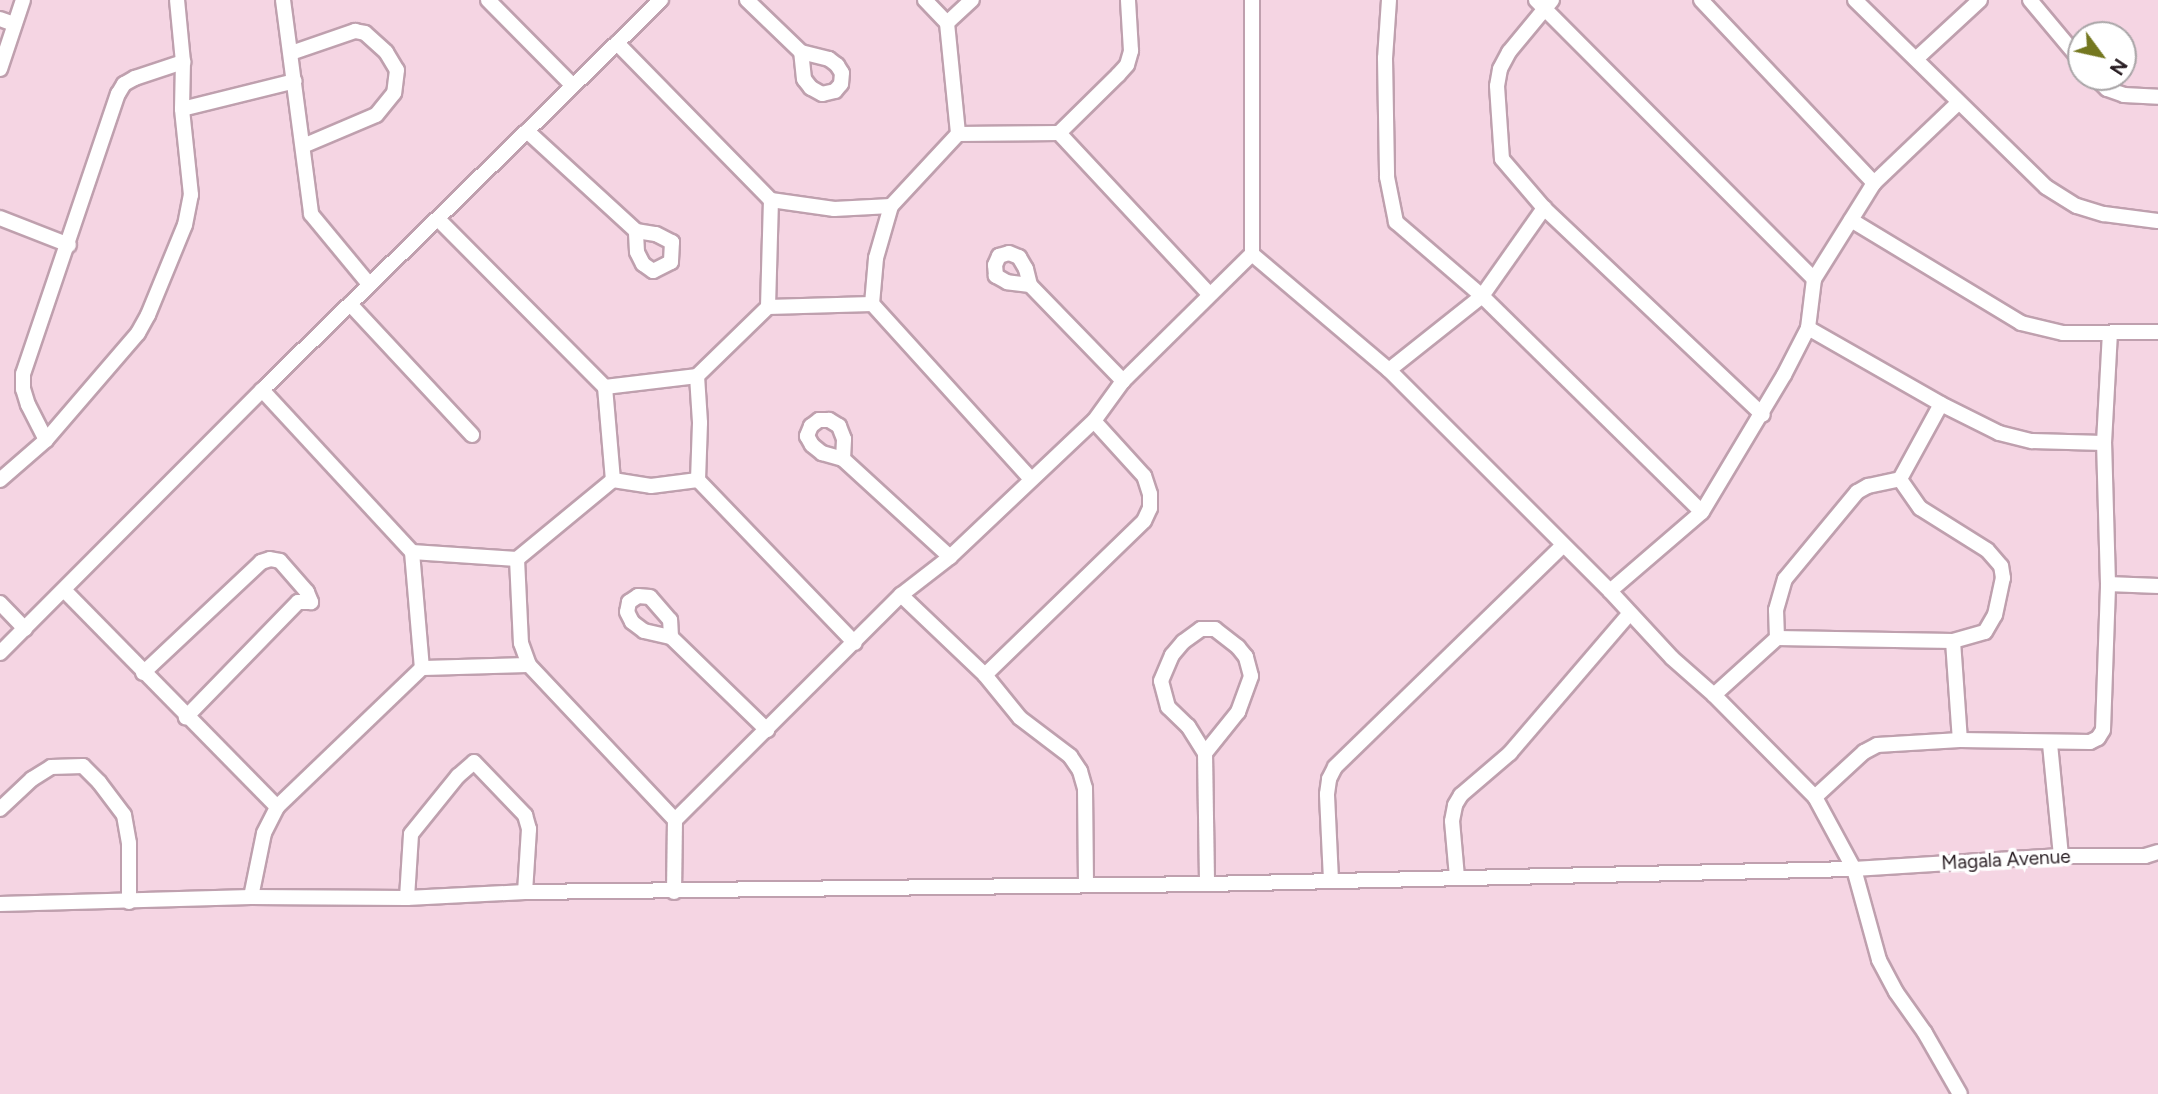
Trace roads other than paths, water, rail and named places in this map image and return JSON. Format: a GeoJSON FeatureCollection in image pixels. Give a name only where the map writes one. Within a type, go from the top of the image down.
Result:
{"type":"FeatureCollection","features":[{"type":"Feature","properties":{"kind":"street"},"geometry":{"type":"LineString","coordinates":[[0,69],[7,21],[23,0]]}},
{"type":"Feature","properties":{"kind":"street"},"geometry":{"type":"LineString","coordinates":[[0,480],[46,440],[124,350],[148,316],[189,211],[191,195],[182,109],[183,62],[177,0]]}},
{"type":"Feature","properties":{"kind":"street"},"geometry":{"type":"LineString","coordinates":[[283,0],[311,214],[369,284]]}},
{"type":"Feature","properties":{"kind":"street"},"geometry":{"type":"LineString","coordinates":[[488,0],[572,85]]}},
{"type":"Feature","properties":{"kind":"street"},"geometry":{"type":"LineString","coordinates":[[0,653],[369,284],[439,220],[572,85],[661,0]]}},
{"type":"Feature","properties":{"kind":"street"},"geometry":{"type":"LineString","coordinates":[[747,0],[801,52]]}},
{"type":"Feature","properties":{"kind":"street"},"geometry":{"type":"LineString","coordinates":[[925,0],[947,23],[958,134]]}},
{"type":"Feature","properties":{"kind":"street"},"geometry":{"type":"LineString","coordinates":[[947,23],[972,0]]}},
{"type":"Feature","properties":{"kind":"street"},"geometry":{"type":"LineString","coordinates":[[1030,478],[872,304],[876,258],[891,206],[958,134],[1059,134],[1127,65],[1131,51],[1128,0]]}},
{"type":"Feature","properties":{"kind":"street"},"geometry":{"type":"LineString","coordinates":[[674,892],[676,820],[901,595],[950,557],[1030,478],[1094,421],[1123,381],[1252,254],[1252,0]]}},
{"type":"Feature","properties":{"kind":"street"},"geometry":{"type":"LineString","coordinates":[[1389,0],[1386,150],[1391,209],[1396,222],[1482,296],[1702,513]]}},
{"type":"Feature","properties":{"kind":"street"},"geometry":{"type":"LineString","coordinates":[[1700,0],[1874,183]]}},
{"type":"Feature","properties":{"kind":"street"},"geometry":{"type":"LineString","coordinates":[[1855,0],[2046,187],[2077,206],[2104,214],[2158,221]]}},
{"type":"Feature","properties":{"kind":"street"},"geometry":{"type":"LineString","coordinates":[[1916,60],[1980,0]]}},
{"type":"Feature","properties":{"kind":"street"},"geometry":{"type":"LineString","coordinates":[[2030,0],[2067,44]]}},
{"type":"Feature","properties":{"kind":"street"},"geometry":{"type":"LineString","coordinates":[[1763,415],[1545,208],[1502,159],[1497,86],[1509,52],[1544,3],[1814,279]]}},
{"type":"Feature","properties":{"kind":"street"},"geometry":{"type":"LineString","coordinates":[[291,53],[355,32],[374,39],[397,70],[394,93],[376,115],[303,146]]}},
{"type":"Feature","properties":{"kind":"street"},"geometry":{"type":"LineString","coordinates":[[617,43],[771,200],[834,209],[891,206]]}},
{"type":"Feature","properties":{"kind":"street"},"geometry":{"type":"LineString","coordinates":[[46,440],[28,405],[23,389],[23,373],[69,245],[118,94],[124,84],[135,78],[183,62]]}},
{"type":"Feature","properties":{"kind":"street"},"geometry":{"type":"LineString","coordinates":[[182,109],[295,81]]}},
{"type":"Feature","properties":{"kind":"street"},"geometry":{"type":"LineString","coordinates":[[2113,91],[2124,95],[2158,97]]}},
{"type":"Feature","properties":{"kind":"street"},"geometry":{"type":"LineString","coordinates":[[1610,591],[1702,513],[1763,415],[1808,328],[1814,279],[1850,220],[1874,183],[1958,103]]}},
{"type":"Feature","properties":{"kind":"street"},"geometry":{"type":"LineString","coordinates":[[527,131],[636,232]]}},
{"type":"Feature","properties":{"kind":"street"},"geometry":{"type":"LineString","coordinates":[[1059,134],[1209,294]]}},
{"type":"Feature","properties":{"kind":"street"},"geometry":{"type":"LineString","coordinates":[[768,307],[771,200]]}},
{"type":"Feature","properties":{"kind":"street"},"geometry":{"type":"LineString","coordinates":[[1389,370],[1482,296],[1545,208]]}},
{"type":"Feature","properties":{"kind":"street"},"geometry":{"type":"LineString","coordinates":[[0,218],[69,245]]}},
{"type":"Feature","properties":{"kind":"street"},"geometry":{"type":"LineString","coordinates":[[439,220],[606,387],[613,480]]}},
{"type":"Feature","properties":{"kind":"street"},"geometry":{"type":"LineString","coordinates":[[1850,220],[2021,323],[2063,332],[2158,332]]}},
{"type":"Feature","properties":{"kind":"street"},"geometry":{"type":"LineString","coordinates":[[1252,254],[1389,370],[1562,546],[1610,591],[1672,658],[1714,695],[1815,797],[1854,869],[1880,960],[1896,992],[1925,1033],[1960,1094]]}},
{"type":"Feature","properties":{"kind":"street"},"geometry":{"type":"LineString","coordinates":[[1030,285],[1123,381]]}},
{"type":"Feature","properties":{"kind":"street"},"geometry":{"type":"LineString","coordinates":[[349,304],[472,435]]}},
{"type":"Feature","properties":{"kind":"street"},"geometry":{"type":"LineString","coordinates":[[606,387],[696,376],[768,307],[872,304]]}},
{"type":"Feature","properties":{"kind":"street"},"geometry":{"type":"LineString","coordinates":[[1808,328],[1941,404],[2016,439],[2104,443]]}},
{"type":"Feature","properties":{"kind":"street"},"geometry":{"type":"LineString","coordinates":[[1815,797],[1854,761],[1877,745],[1960,740],[2050,744],[2090,742],[2098,738],[2103,730],[2108,584],[2104,443],[2110,333]]}},
{"type":"Feature","properties":{"kind":"street"},"geometry":{"type":"LineString","coordinates":[[696,376],[700,423],[698,480],[855,643]]}},
{"type":"Feature","properties":{"kind":"street"},"geometry":{"type":"LineString","coordinates":[[262,390],[412,552],[422,668]]}},
{"type":"Feature","properties":{"kind":"street"},"geometry":{"type":"LineString","coordinates":[[1777,638],[1777,602],[1785,579],[1857,492],[1868,486],[1900,479],[1941,404]]}},
{"type":"Feature","properties":{"kind":"street"},"geometry":{"type":"LineString","coordinates":[[985,675],[1144,521],[1150,508],[1150,494],[1144,477],[1094,421]]}},
{"type":"Feature","properties":{"kind":"street"},"geometry":{"type":"LineString","coordinates":[[844,459],[950,557]]}},
{"type":"Feature","properties":{"kind":"street"},"geometry":{"type":"LineString","coordinates":[[1714,695],[1777,638],[1953,642],[1985,632],[1991,625],[2003,578],[2001,566],[1987,550],[1920,508],[1900,479]]}},
{"type":"Feature","properties":{"kind":"street"},"geometry":{"type":"LineString","coordinates":[[412,552],[517,559],[613,480],[651,486],[698,480]]}},
{"type":"Feature","properties":{"kind":"street"},"geometry":{"type":"LineString","coordinates":[[1331,880],[1327,794],[1329,779],[1335,767],[1562,546]]}},
{"type":"Feature","properties":{"kind":"street"},"geometry":{"type":"LineString","coordinates":[[517,559],[522,643],[529,665],[676,820]]}},
{"type":"Feature","properties":{"kind":"street"},"geometry":{"type":"LineString","coordinates":[[143,673],[261,562],[280,561],[307,592],[311,602],[298,602],[186,717]]}},
{"type":"Feature","properties":{"kind":"street"},"geometry":{"type":"LineString","coordinates":[[2108,584],[2158,586]]}},
{"type":"Feature","properties":{"kind":"street"},"geometry":{"type":"LineString","coordinates":[[64,590],[277,807]]}},
{"type":"Feature","properties":{"kind":"street"},"geometry":{"type":"LineString","coordinates":[[901,595],[985,675],[1020,718],[1070,756],[1080,771],[1085,788],[1086,885]]}},
{"type":"Feature","properties":{"kind":"street"},"geometry":{"type":"LineString","coordinates":[[0,603],[25,629]]}},
{"type":"Feature","properties":{"kind":"street"},"geometry":{"type":"LineString","coordinates":[[1457,877],[1452,821],[1461,795],[1510,753],[1630,613]]}},
{"type":"Feature","properties":{"kind":"street"},"geometry":{"type":"LineString","coordinates":[[1205,753],[1238,712],[1251,676],[1246,657],[1215,629],[1201,629],[1183,642],[1172,655],[1160,681],[1168,707],[1188,726],[1205,753],[1207,884]]}},
{"type":"Feature","properties":{"kind":"street"},"geometry":{"type":"LineString","coordinates":[[671,637],[767,730]]}},
{"type":"Feature","properties":{"kind":"street"},"geometry":{"type":"LineString","coordinates":[[1953,642],[1960,740]]}},
{"type":"Feature","properties":{"kind":"street"},"geometry":{"type":"LineString","coordinates":[[251,897],[264,833],[277,807],[422,668],[529,665]]}},
{"type":"Feature","properties":{"kind":"street"},"geometry":{"type":"LineString","coordinates":[[2050,744],[2061,856]]}},
{"type":"Feature","properties":{"kind":"street"},"geometry":{"type":"LineString","coordinates":[[407,898],[411,834],[458,776],[474,762],[525,815],[529,830],[525,892]]}},
{"type":"Feature","properties":{"kind":"street"},"geometry":{"type":"LineString","coordinates":[[0,809],[32,779],[51,767],[83,766],[124,815],[129,843],[128,902]]}},
{"type":"Feature","properties":{"kind":"street","name":"Magala Avenue"},"geometry":{"type":"LineString","coordinates":[[0,904],[251,897],[407,898],[525,892],[1207,884],[1854,869],[2061,856],[2145,856],[2158,852]]}}]}
